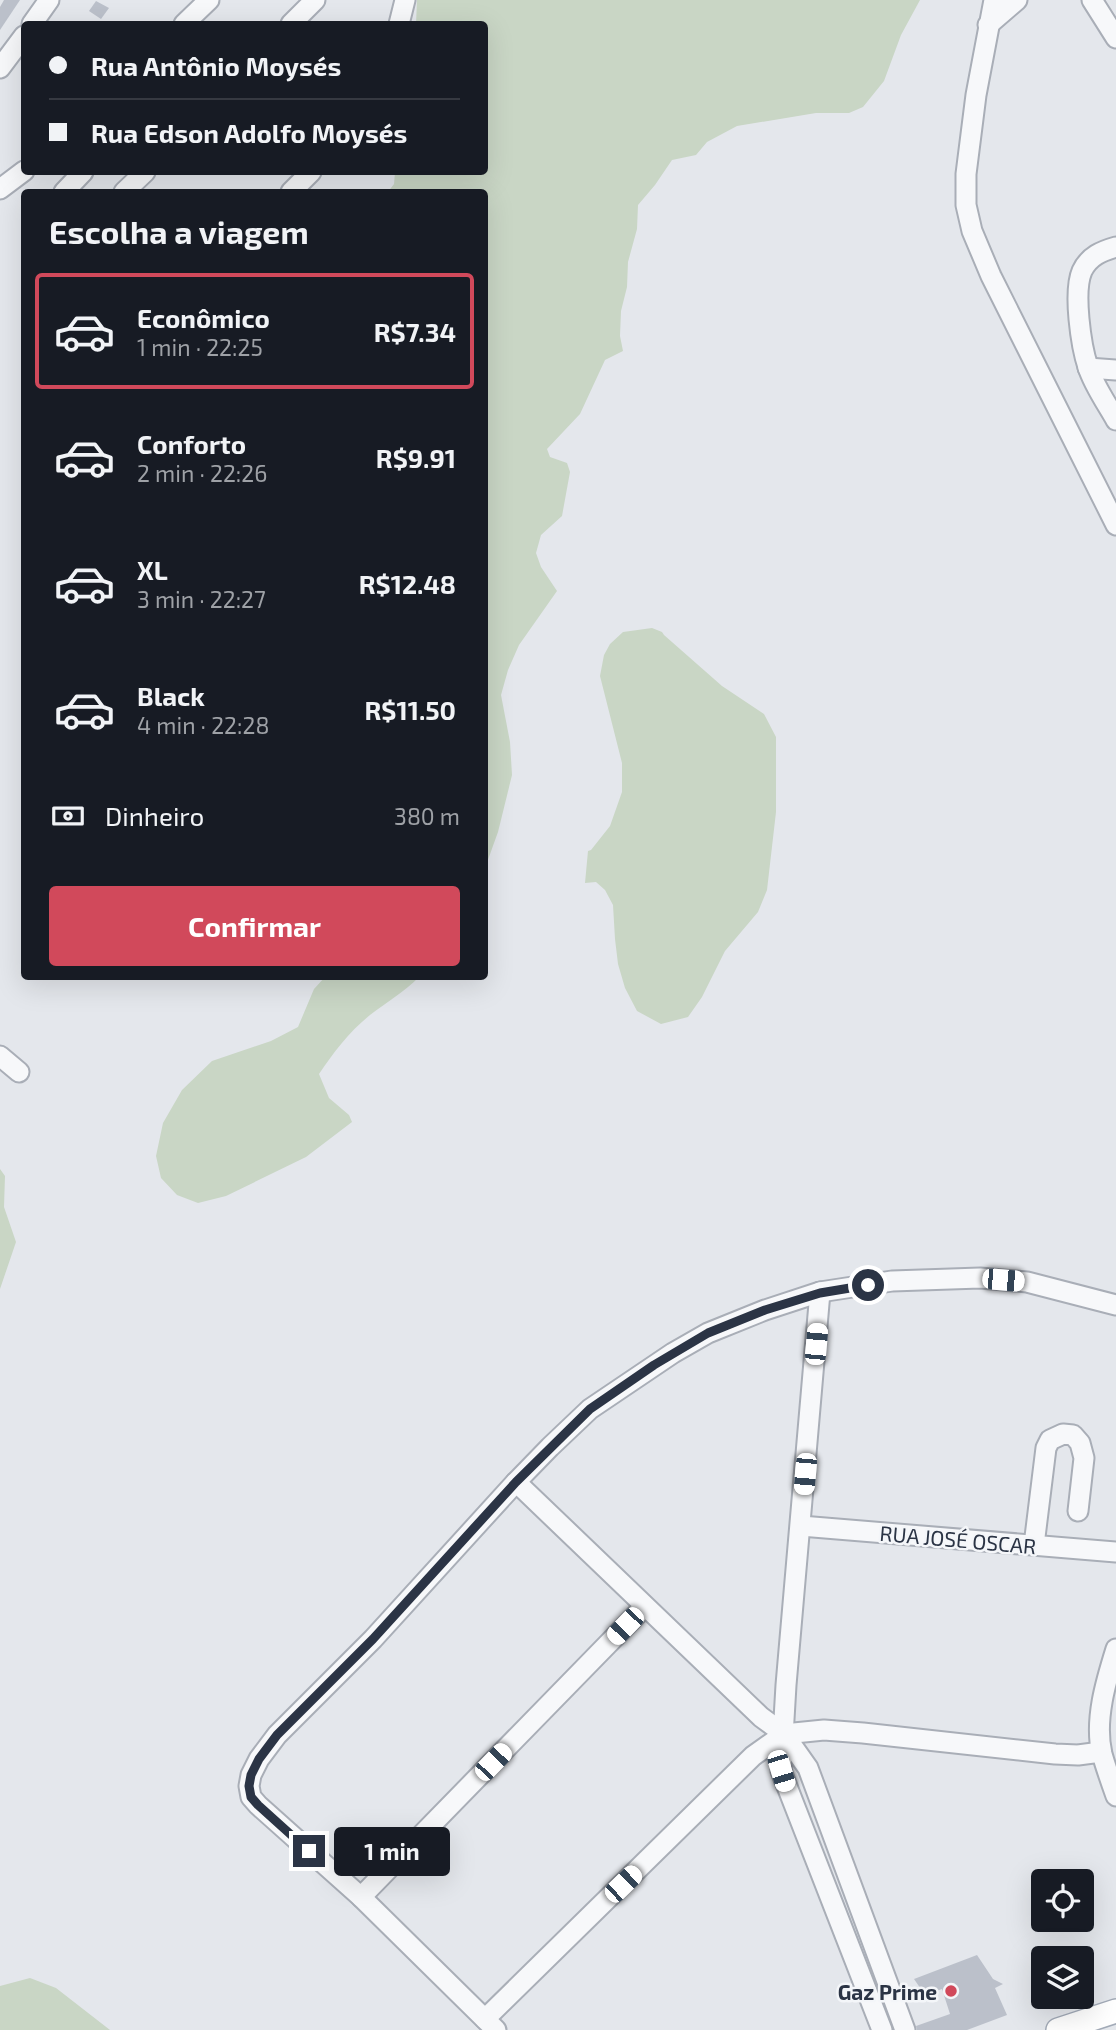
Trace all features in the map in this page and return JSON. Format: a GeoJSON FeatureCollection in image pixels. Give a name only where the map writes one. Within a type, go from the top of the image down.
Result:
{"type":"FeatureCollection","features":[{"type":"Feature","properties":{"kind":"main road"},"geometry":{"type":"LineString","coordinates":[[1058,2030],[1116,2011]]}},
{"type":"Feature","properties":{"kind":"street"},"geometry":{"type":"LineString","coordinates":[[34,21],[49,0]]}},
{"type":"Feature","properties":{"kind":"street"},"geometry":{"type":"LineString","coordinates":[[187,21],[209,0]]}},
{"type":"Feature","properties":{"kind":"street"},"geometry":{"type":"LineString","coordinates":[[294,21],[315,0]]}},
{"type":"Feature","properties":{"kind":"street"},"geometry":{"type":"LineString","coordinates":[[400,21],[405,0]]}},
{"type":"Feature","properties":{"kind":"street"},"geometry":{"type":"LineString","coordinates":[[994,0],[976,94],[966,174],[966,205],[972,232],[991,276],[1116,525]]}},
{"type":"Feature","properties":{"kind":"street"},"geometry":{"type":"LineString","coordinates":[[988,24],[1017,0]]}},
{"type":"Feature","properties":{"kind":"street"},"geometry":{"type":"LineString","coordinates":[[1092,0],[1116,38]]}},
{"type":"Feature","properties":{"kind":"street"},"geometry":{"type":"LineString","coordinates":[[0,68],[21,40]]}},
{"type":"Feature","properties":{"kind":"street"},"geometry":{"type":"LineString","coordinates":[[0,188],[21,173]]}},
{"type":"Feature","properties":{"kind":"street"},"geometry":{"type":"LineString","coordinates":[[67,189],[80,175]]}},
{"type":"Feature","properties":{"kind":"street"},"geometry":{"type":"LineString","coordinates":[[127,189],[142,175]]}},
{"type":"Feature","properties":{"kind":"street"},"geometry":{"type":"LineString","coordinates":[[294,189],[308,175]]}},
{"type":"Feature","properties":{"kind":"street"},"geometry":{"type":"LineString","coordinates":[[1116,247],[1099,252],[1089,261],[1082,272],[1079,287],[1080,336],[1088,368],[1116,420]]}},
{"type":"Feature","properties":{"kind":"street"},"geometry":{"type":"LineString","coordinates":[[1088,368],[1116,370]]}},
{"type":"Feature","properties":{"kind":"street"},"geometry":{"type":"LineString","coordinates":[[0,1056],[19,1072]]}},
{"type":"Feature","properties":{"kind":"street"},"geometry":{"type":"LineString","coordinates":[[1101,1752],[1055,1754],[824,1730],[784,1734],[753,1756],[490,2025],[361,1897],[258,1805],[251,1797],[249,1786],[259,1759],[277,1735],[373,1639],[516,1482],[590,1409],[673,1353],[708,1333],[765,1310],[820,1293],[892,1281],[980,1278],[1027,1282],[1116,1304]]}},
{"type":"Feature","properties":{"kind":"street"},"geometry":{"type":"LineString","coordinates":[[820,1293],[781,1771],[882,2030]]}},
{"type":"Feature","properties":{"kind":"street"},"geometry":{"type":"LineString","coordinates":[[1034,1545],[1046,1448],[1050,1440],[1063,1434],[1073,1435],[1083,1450],[1078,1511]]}},
{"type":"Feature","properties":{"kind":"street"},"geometry":{"type":"LineString","coordinates":[[516,1482],[644,1607],[761,1717],[784,1734],[807,1768],[905,2030]]}},
{"type":"Feature","properties":{"kind":"street","name":"RUA JOSÉ OSCAR"},"geometry":{"type":"LineString","coordinates":[[801,1526],[1116,1552]]}},
{"type":"Feature","properties":{"kind":"street"},"geometry":{"type":"LineString","coordinates":[[361,1897],[644,1607]]}},
{"type":"Feature","properties":{"kind":"street"},"geometry":{"type":"LineString","coordinates":[[1116,1649],[1101,1711],[1100,1733],[1101,1752],[1116,1796]]}},
{"type":"Feature","properties":{"kind":"green space"},"geometry":{"type":"Polygon","coordinates":[[[417,0],[920,0],[901,35],[884,81],[863,107],[849,113],[816,113],[737,126],[707,142],[696,155],[672,160],[638,205],[637,229],[628,262],[627,287],[621,311],[620,336],[623,351],[605,360],[580,414],[547,449],[550,457],[567,463],[570,472],[562,516],[541,535],[536,553],[541,567],[557,591],[519,645],[501,695],[510,742],[512,775],[488,860],[488,189],[390,189],[395,175],[488,175],[488,21],[416,21],[417,0]]]}},
{"type":"Feature","properties":{"kind":"green space"},"geometry":{"type":"Polygon","coordinates":[[[652,628],[662,632],[722,686],[764,714],[776,737],[776,812],[767,890],[758,912],[725,951],[702,997],[688,1017],[661,1024],[637,1011],[625,988],[618,964],[613,905],[605,890],[596,882],[585,883],[588,851],[610,826],[622,792],[622,763],[600,676],[604,655],[610,644],[623,632],[652,628]]]}},
{"type":"Feature","properties":{"kind":"green space"},"geometry":{"type":"Polygon","coordinates":[[[322,980],[415,980],[355,1028],[319,1074],[329,1098],[349,1115],[352,1122],[306,1157],[226,1196],[198,1203],[177,1195],[161,1178],[156,1156],[163,1123],[182,1090],[212,1061],[271,1041],[298,1027],[314,989],[322,980]]]}},
{"type":"Feature","properties":{"kind":"green space"},"geometry":{"type":"Polygon","coordinates":[[[0,1169],[5,1176],[4,1207],[16,1242],[0,1289],[0,1169]]]}},
{"type":"Feature","properties":{"kind":"green space"},"geometry":{"type":"Polygon","coordinates":[[[30,1978],[56,1988],[110,2030],[0,2030],[0,1986],[30,1978]]]}},
{"type":"Feature","properties":{"kind":"building"},"geometry":{"type":"Polygon","coordinates":[[[4,0],[20,0],[0,30],[0,7],[4,0]]]}},
{"type":"Feature","properties":{"kind":"building"},"geometry":{"type":"Polygon","coordinates":[[[96,1],[109,8],[101,19],[89,11],[96,1]]]}},
{"type":"Feature","properties":{"kind":"building","name":"Gaz Prime"},"geometry":{"type":"Polygon","coordinates":[[[977,1955],[993,1979],[1003,1984],[995,1988],[1007,2015],[967,2030],[917,2030],[916,2026],[950,2014],[942,1989],[925,1995],[914,1979],[977,1955]]]}},
{"type":"Feature","properties":{"kind":"place","name":"Gaz Prime"},"geometry":{"type":"Point","coordinates":[951,1991]}},
{"type":"Feature","properties":{"kind":"route"},"geometry":{"type":"LineString","coordinates":[[309,1851],[251,1797],[251,1775],[259,1759],[277,1735],[373,1639],[550,1447],[590,1409],[654,1365],[708,1333],[765,1310],[820,1293],[868,1285]]}}]}
